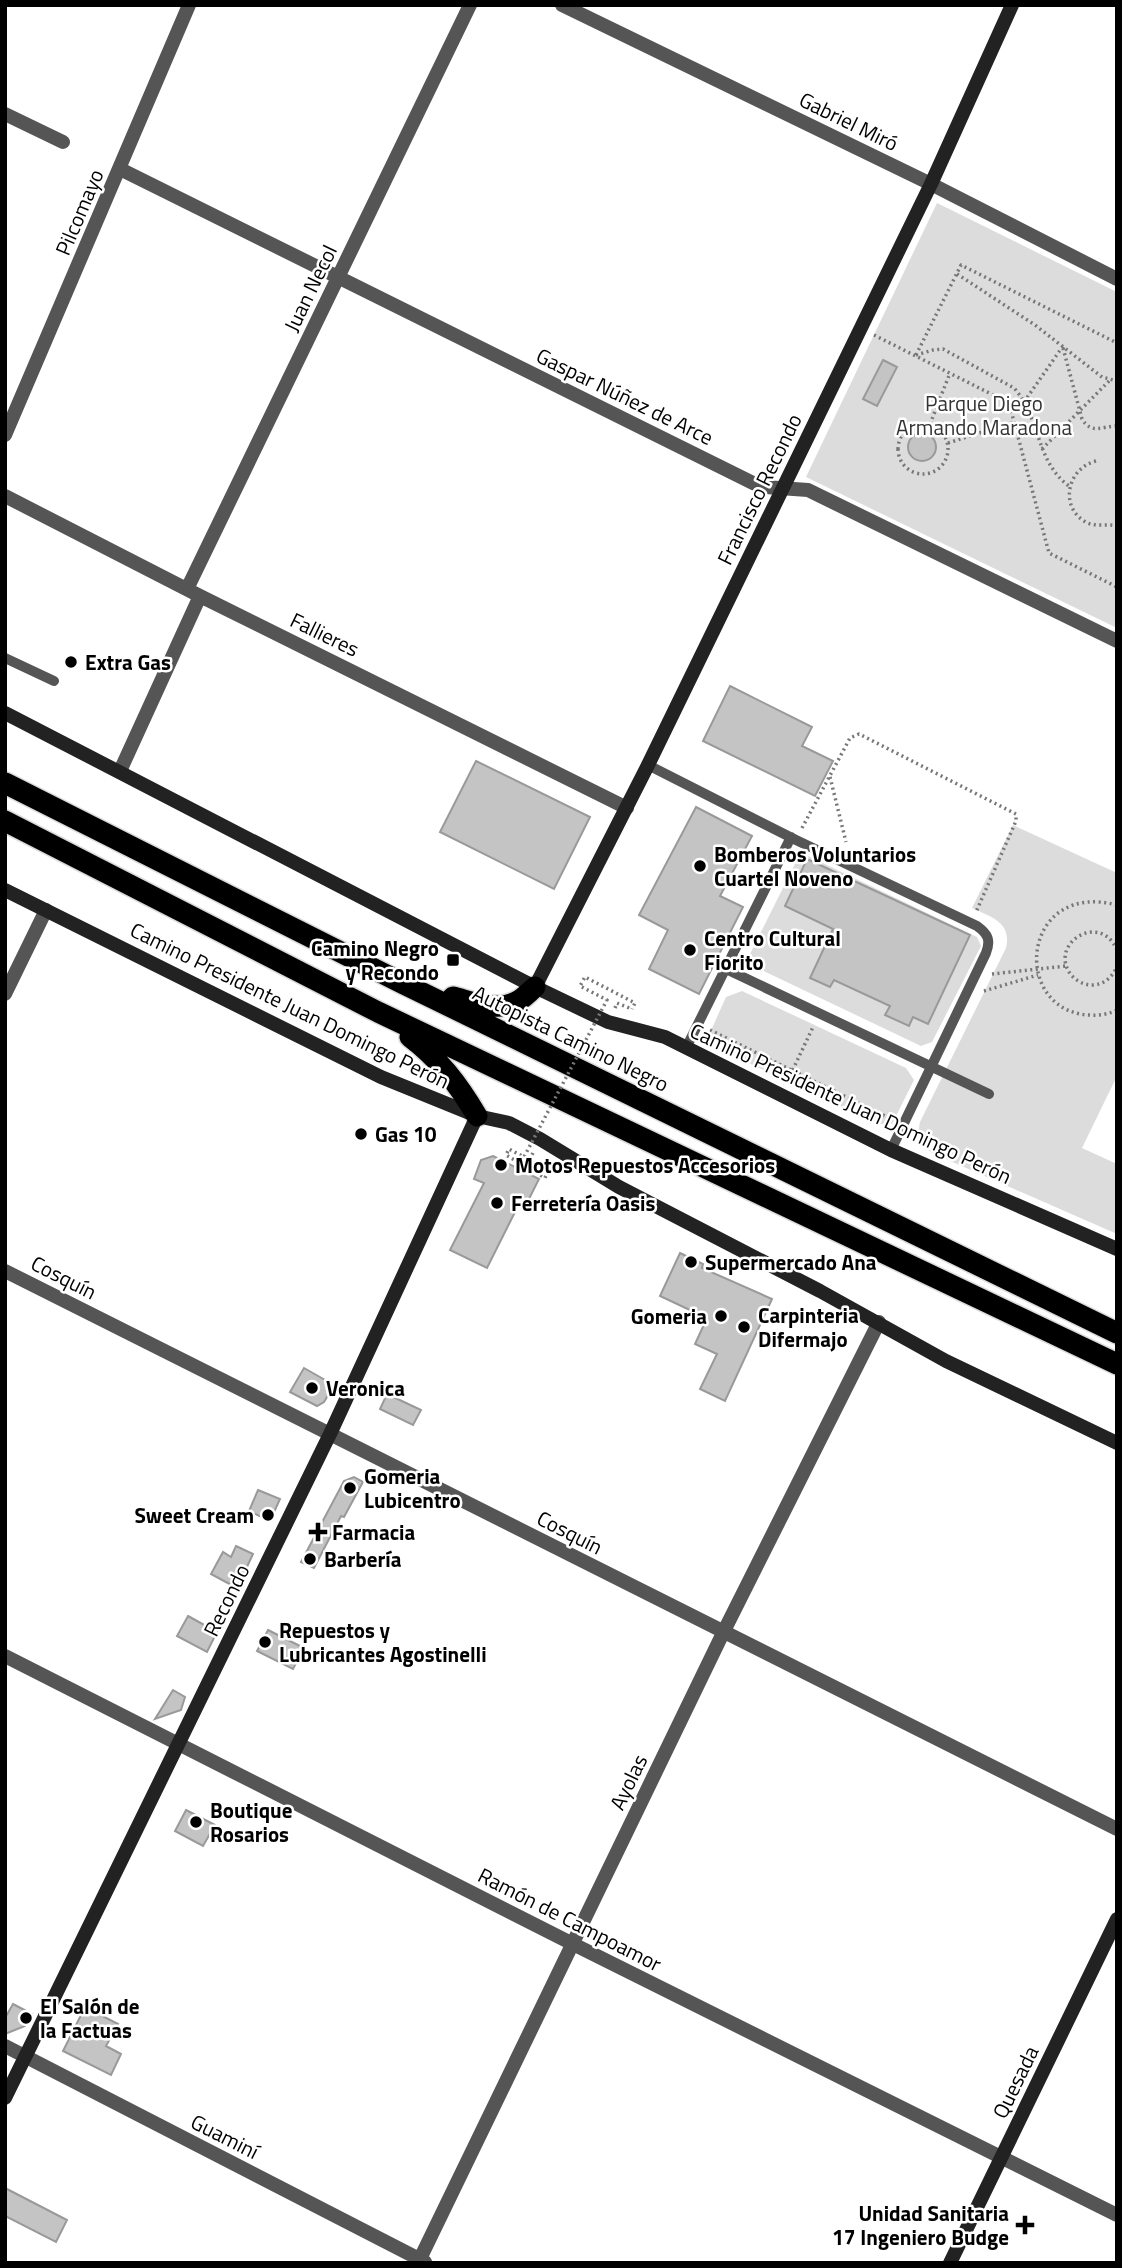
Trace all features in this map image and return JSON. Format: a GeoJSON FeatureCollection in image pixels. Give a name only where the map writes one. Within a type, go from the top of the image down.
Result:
{"type":"FeatureCollection","features":[{"type":"Feature","properties":{"kind":"highway","name":"Autopista Camino Negro"},"geometry":{"type":"LineString","coordinates":[[5,783],[402,983],[1117,1333]]}},
{"type":"Feature","properties":{"kind":"highway"},"geometry":{"type":"LineString","coordinates":[[5,821],[378,1012],[1117,1364]]}},
{"type":"Feature","properties":{"kind":"highway"},"geometry":{"type":"LineString","coordinates":[[402,983],[488,1007],[516,1002],[534,987]]}},
{"type":"Feature","properties":{"kind":"highway"},"geometry":{"type":"LineString","coordinates":[[378,1012],[427,1049],[445,1067],[477,1116]]}},
{"type":"Feature","properties":{"kind":"street","name":"Pilcomayo"},"geometry":{"type":"LineString","coordinates":[[5,435],[190,5]]}},
{"type":"Feature","properties":{"kind":"street","name":"Juan Necol"},"geometry":{"type":"LineString","coordinates":[[120,771],[193,593],[339,276],[470,5]]}},
{"type":"Feature","properties":{"kind":"street","name":"Gabriel Miró"},"geometry":{"type":"LineString","coordinates":[[562,5],[931,184],[1117,279]]}},
{"type":"Feature","properties":{"kind":"street","name":"Francisco Recondo"},"geometry":{"type":"LineString","coordinates":[[534,987],[627,808],[861,328],[931,184],[1012,5]]}},
{"type":"Feature","properties":{"kind":"street"},"geometry":{"type":"LineString","coordinates":[[5,114],[63,142]]}},
{"type":"Feature","properties":{"kind":"street","name":"Gaspar Núñez de Arce"},"geometry":{"type":"LineString","coordinates":[[120,169],[754,483],[765,487],[808,490],[1117,641]]}},
{"type":"Feature","properties":{"kind":"street","name":"Fallieres"},"geometry":{"type":"LineString","coordinates":[[5,496],[193,593],[627,808]]}},
{"type":"Feature","properties":{"kind":"street","name":"Camino Presidente Juan Domingo Perón"},"geometry":{"type":"LineString","coordinates":[[5,713],[534,987],[608,1021],[665,1037],[891,1150],[1117,1249]]}},
{"type":"Feature","properties":{"kind":"street","name":"Camino Presidente Juan Domingo Perón"},"geometry":{"type":"LineString","coordinates":[[5,890],[381,1077],[477,1116],[509,1123],[619,1187],[879,1322],[946,1361],[1117,1443]]}},
{"type":"Feature","properties":{"kind":"street"},"geometry":{"type":"LineString","coordinates":[[5,994],[46,910]]}},
{"type":"Feature","properties":{"kind":"street","name":"Recondo"},"geometry":{"type":"LineString","coordinates":[[5,2098],[330,1434],[477,1116]]}},
{"type":"Feature","properties":{"kind":"street","name":"Cosquín"},"geometry":{"type":"LineString","coordinates":[[5,1271],[1117,1829]]}},
{"type":"Feature","properties":{"kind":"street","name":"Ayolas"},"geometry":{"type":"LineString","coordinates":[[421,2262],[723,1633],[879,1322]]}},
{"type":"Feature","properties":{"kind":"street","name":"Ramón de Campoamor"},"geometry":{"type":"LineString","coordinates":[[5,1656],[573,1944],[1117,2215]]}},
{"type":"Feature","properties":{"kind":"street","name":"Quesada"},"geometry":{"type":"LineString","coordinates":[[950,2263],[1117,1919]]}},
{"type":"Feature","properties":{"kind":"street","name":"Guaminí"},"geometry":{"type":"LineString","coordinates":[[5,2046],[421,2262]]}},
{"type":"Feature","properties":{"kind":"lane"},"geometry":{"type":"LineString","coordinates":[[5,658],[54,681]]}},
{"type":"Feature","properties":{"kind":"lane"},"geometry":{"type":"LineString","coordinates":[[648,765],[971,924],[984,931],[988,937],[989,945],[975,976],[891,1150]]}},
{"type":"Feature","properties":{"kind":"lane"},"geometry":{"type":"LineString","coordinates":[[686,1048],[793,838]]}},
{"type":"Feature","properties":{"kind":"lane"},"geometry":{"type":"LineString","coordinates":[[726,969],[989,1094]]}},
{"type":"Feature","properties":{"kind":"path"},"geometry":{"type":"LineString","coordinates":[[916,355],[961,265],[1117,343]]}},
{"type":"Feature","properties":{"kind":"path"},"geometry":{"type":"LineString","coordinates":[[957,274],[1035,325],[1102,377],[1114,380]]}},
{"type":"Feature","properties":{"kind":"path"},"geometry":{"type":"LineString","coordinates":[[861,328],[1009,403],[1049,553],[1117,587]]}},
{"type":"Feature","properties":{"kind":"path"},"geometry":{"type":"LineString","coordinates":[[1023,402],[1063,346]]}},
{"type":"Feature","properties":{"kind":"path"},"geometry":{"type":"LineString","coordinates":[[1063,346],[1085,424],[1097,430],[1117,426]]}},
{"type":"Feature","properties":{"kind":"path"},"geometry":{"type":"LineString","coordinates":[[916,355],[943,349],[1010,385],[1023,402],[1052,470],[1069,486]]}},
{"type":"Feature","properties":{"kind":"path"},"geometry":{"type":"LineString","coordinates":[[930,424],[950,373]]}},
{"type":"Feature","properties":{"kind":"path"},"geometry":{"type":"LineString","coordinates":[[1042,449],[1114,380]]}},
{"type":"Feature","properties":{"kind":"path"},"geometry":{"type":"LineString","coordinates":[[948,443],[1014,422]]}},
{"type":"Feature","properties":{"kind":"path"},"geometry":{"type":"LineString","coordinates":[[917,424],[930,424],[940,429],[948,443],[946,459],[934,472],[917,474],[903,465],[897,448],[903,432],[917,424]]}},
{"type":"Feature","properties":{"kind":"path"},"geometry":{"type":"LineString","coordinates":[[1096,461],[1077,471],[1069,486],[1071,506],[1082,520],[1096,526],[1117,526]]}},
{"type":"Feature","properties":{"kind":"path"},"geometry":{"type":"LineString","coordinates":[[793,838],[850,738],[859,734],[1016,814],[1016,821],[971,924]]}},
{"type":"Feature","properties":{"kind":"path"},"geometry":{"type":"LineString","coordinates":[[830,775],[846,842]]}},
{"type":"Feature","properties":{"kind":"path"},"geometry":{"type":"LineString","coordinates":[[1117,905],[1099,900],[1079,902],[1061,910],[1048,923],[1039,939],[1036,957],[1038,975],[1046,991],[1059,1004],[1075,1013],[1093,1016],[1117,1010]]}},
{"type":"Feature","properties":{"kind":"path"},"geometry":{"type":"LineString","coordinates":[[1117,950],[1104,934],[1086,933],[1078,936],[1067,949],[1066,966],[1076,979],[1083,984],[1092,985],[1108,979],[1117,967]]}},
{"type":"Feature","properties":{"kind":"path"},"geometry":{"type":"LineString","coordinates":[[975,976],[1066,966]]}},
{"type":"Feature","properties":{"kind":"path"},"geometry":{"type":"LineString","coordinates":[[965,997],[1038,975]]}},
{"type":"Feature","properties":{"kind":"path"},"geometry":{"type":"LineString","coordinates":[[529,1160],[548,1171],[545,1178],[506,1155],[509,1149],[524,1157],[607,1000],[580,986],[585,977],[635,1003],[632,1009]]}},
{"type":"Feature","properties":{"kind":"path"},"geometry":{"type":"LineString","coordinates":[[783,1096],[820,1013]]}},
{"type":"Feature","properties":{"kind":"path"},"geometry":{"type":"LineString","coordinates":[[698,1025],[902,1125]]}},
{"type":"Feature","properties":{"kind":"green space","name":"Parque Diego Armando Maradona"},"geometry":{"type":"Polygon","coordinates":[[[937,203],[1117,292],[1117,628],[806,477],[937,203]]]}},
{"type":"Feature","properties":{"kind":"green space"},"geometry":{"type":"Polygon","coordinates":[[[1013,825],[1117,873],[1117,1076],[1082,1148],[1117,1164],[1117,1234],[932,1153],[919,1136],[920,1122],[1006,948],[1007,939],[1003,926],[972,908],[1013,825]]]}},
{"type":"Feature","properties":{"kind":"green space"},"geometry":{"type":"Polygon","coordinates":[[[806,855],[977,937],[981,946],[932,1042],[921,1046],[751,965],[749,956],[797,860],[806,855]]]}},
{"type":"Feature","properties":{"kind":"green space"},"geometry":{"type":"Polygon","coordinates":[[[742,991],[906,1068],[914,1080],[892,1124],[878,1124],[715,1047],[709,1035],[726,997],[742,991]]]}},
{"type":"Feature","properties":{"kind":"building"},"geometry":{"type":"Polygon","coordinates":[[[883,360],[897,367],[877,406],[863,399],[883,360]]]}},
{"type":"Feature","properties":{"kind":"building"},"geometry":{"type":"Polygon","coordinates":[[[922,433],[932,437],[936,447],[932,457],[922,461],[912,457],[908,447],[912,437],[922,433]]]}},
{"type":"Feature","properties":{"kind":"building"},"geometry":{"type":"Polygon","coordinates":[[[730,686],[812,727],[802,746],[833,761],[815,796],[703,741],[730,686]]]}},
{"type":"Feature","properties":{"kind":"building"},"geometry":{"type":"Polygon","coordinates":[[[476,761],[590,817],[554,889],[440,832],[476,761]]]}},
{"type":"Feature","properties":{"kind":"building"},"geometry":{"type":"Polygon","coordinates":[[[696,807],[752,836],[720,896],[743,907],[699,994],[649,969],[668,930],[639,915],[696,807]]]}},
{"type":"Feature","properties":{"kind":"building"},"geometry":{"type":"Polygon","coordinates":[[[807,859],[970,935],[928,1024],[913,1017],[909,1026],[885,1015],[890,1006],[834,980],[830,987],[810,978],[833,929],[785,906],[807,859]]]}},
{"type":"Feature","properties":{"kind":"building"},"geometry":{"type":"Polygon","coordinates":[[[493,1156],[539,1179],[527,1203],[521,1200],[487,1268],[450,1250],[484,1183],[474,1179],[481,1160],[493,1156]]]}},
{"type":"Feature","properties":{"kind":"building"},"geometry":{"type":"Polygon","coordinates":[[[680,1253],[703,1264],[702,1268],[772,1299],[725,1401],[700,1389],[717,1354],[695,1344],[707,1318],[660,1296],[680,1253]]]}},
{"type":"Feature","properties":{"kind":"building","name":"Veronica"},"geometry":{"type":"Polygon","coordinates":[[[304,1368],[334,1385],[324,1402],[317,1406],[290,1392],[304,1368]]]}},
{"type":"Feature","properties":{"kind":"building"},"geometry":{"type":"Polygon","coordinates":[[[387,1394],[421,1410],[413,1425],[380,1409],[387,1394]]]}},
{"type":"Feature","properties":{"kind":"building"},"geometry":{"type":"Polygon","coordinates":[[[354,1477],[363,1482],[344,1517],[341,1516],[314,1568],[301,1562],[344,1481],[354,1477]]]}},
{"type":"Feature","properties":{"kind":"building"},"geometry":{"type":"Polygon","coordinates":[[[258,1490],[280,1499],[270,1521],[249,1511],[258,1490]]]}},
{"type":"Feature","properties":{"kind":"building"},"geometry":{"type":"Polygon","coordinates":[[[236,1546],[253,1554],[237,1588],[211,1574],[223,1552],[231,1557],[236,1546]]]}},
{"type":"Feature","properties":{"kind":"building"},"geometry":{"type":"Polygon","coordinates":[[[188,1616],[217,1632],[207,1652],[177,1636],[188,1616]]]}},
{"type":"Feature","properties":{"kind":"building"},"geometry":{"type":"Polygon","coordinates":[[[268,1630],[304,1648],[293,1669],[257,1651],[268,1630]]]}},
{"type":"Feature","properties":{"kind":"building"},"geometry":{"type":"Polygon","coordinates":[[[173,1690],[185,1697],[181,1710],[155,1719],[173,1690]]]}},
{"type":"Feature","properties":{"kind":"building"},"geometry":{"type":"Polygon","coordinates":[[[186,1810],[215,1825],[203,1846],[175,1831],[186,1810]]]}},
{"type":"Feature","properties":{"kind":"building"},"geometry":{"type":"Polygon","coordinates":[[[13,2004],[32,2014],[25,2026],[5,2034],[5,2018],[13,2004]]]}},
{"type":"Feature","properties":{"kind":"building"},"geometry":{"type":"Polygon","coordinates":[[[85,2007],[118,2024],[106,2046],[121,2054],[111,2075],[63,2051],[85,2007]]]}},
{"type":"Feature","properties":{"kind":"building"},"geometry":{"type":"Polygon","coordinates":[[[5,2188],[67,2220],[56,2242],[5,2216],[5,2188]]]}},
{"type":"Feature","properties":{"kind":"place","name":"Extra Gas"},"geometry":{"type":"Point","coordinates":[71,662]}},
{"type":"Feature","properties":{"kind":"place","name":"Bomberos Voluntarios Cuartel Noveno"},"geometry":{"type":"Point","coordinates":[700,866]}},
{"type":"Feature","properties":{"kind":"place","name":"Centro Cultural Fiorito"},"geometry":{"type":"Point","coordinates":[690,950]}},
{"type":"Feature","properties":{"kind":"place","name":"Camino Negro y Recondo"},"geometry":{"type":"Point","coordinates":[453,960]}},
{"type":"Feature","properties":{"kind":"place","name":"Gas 10"},"geometry":{"type":"Point","coordinates":[361,1134]}},
{"type":"Feature","properties":{"kind":"place","name":"Motos Repuestos Accesorios"},"geometry":{"type":"Point","coordinates":[501,1165]}},
{"type":"Feature","properties":{"kind":"place","name":"Ferretería Oasis"},"geometry":{"type":"Point","coordinates":[497,1203]}},
{"type":"Feature","properties":{"kind":"place","name":"Supermercado Ana"},"geometry":{"type":"Point","coordinates":[691,1262]}},
{"type":"Feature","properties":{"kind":"place","name":"Gomeria"},"geometry":{"type":"Point","coordinates":[721,1316]}},
{"type":"Feature","properties":{"kind":"place","name":"Carpinteria Difermajo"},"geometry":{"type":"Point","coordinates":[744,1327]}},
{"type":"Feature","properties":{"kind":"place","name":"Veronica"},"geometry":{"type":"Point","coordinates":[312,1388]}},
{"type":"Feature","properties":{"kind":"place","name":"Gomeria Lubicentro"},"geometry":{"type":"Point","coordinates":[350,1488]}},
{"type":"Feature","properties":{"kind":"place","name":"Sweet Cream"},"geometry":{"type":"Point","coordinates":[268,1515]}},
{"type":"Feature","properties":{"kind":"place","name":"Farmacia"},"geometry":{"type":"Point","coordinates":[318,1532]}},
{"type":"Feature","properties":{"kind":"place","name":"Barbería"},"geometry":{"type":"Point","coordinates":[310,1559]}},
{"type":"Feature","properties":{"kind":"place","name":"Repuestos y Lubricantes Agostinelli"},"geometry":{"type":"Point","coordinates":[265,1642]}},
{"type":"Feature","properties":{"kind":"place","name":"Boutique Rosarios"},"geometry":{"type":"Point","coordinates":[196,1822]}},
{"type":"Feature","properties":{"kind":"place","name":"El Salón de la Factuas"},"geometry":{"type":"Point","coordinates":[26,2018]}},
{"type":"Feature","properties":{"kind":"place","name":"Unidad Sanitaria 17 Ingeniero Budge"},"geometry":{"type":"Point","coordinates":[1025,2225]}}]}
